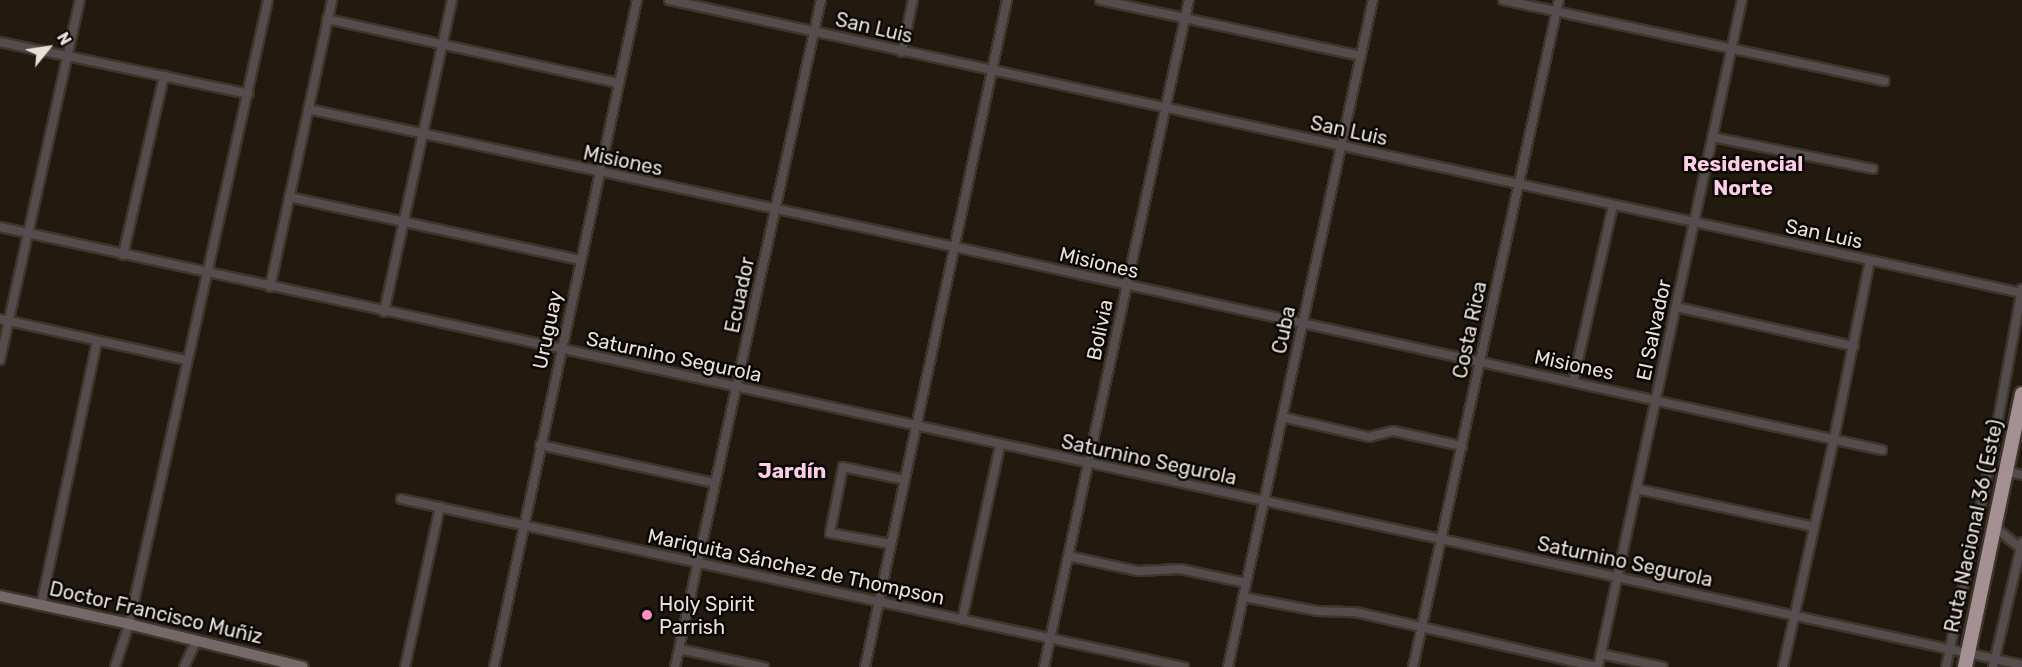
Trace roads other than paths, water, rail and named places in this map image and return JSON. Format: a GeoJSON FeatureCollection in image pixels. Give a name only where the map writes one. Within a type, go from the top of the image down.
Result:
{"type":"FeatureCollection","features":[{"type":"Feature","properties":{"kind":"highway","name":"Ruta Nacional 36 (Este)"},"geometry":{"type":"LineString","coordinates":[[1965,667],[2022,394]]}},
{"type":"Feature","properties":{"kind":"main road","name":"Doctor Francisco Muñiz"},"geometry":{"type":"LineString","coordinates":[[0,596],[129,624],[303,667]]}},
{"type":"Feature","properties":{"kind":"street"},"geometry":{"type":"LineString","coordinates":[[0,360],[80,0]]}},
{"type":"Feature","properties":{"kind":"street"},"geometry":{"type":"LineString","coordinates":[[115,667],[129,624],[186,360],[249,94],[268,0]]}},
{"type":"Feature","properties":{"kind":"street"},"geometry":{"type":"LineString","coordinates":[[270,287],[332,0]]}},
{"type":"Feature","properties":{"kind":"street"},"geometry":{"type":"LineString","coordinates":[[384,312],[452,0]]}},
{"type":"Feature","properties":{"kind":"street","name":"Uruguay"},"geometry":{"type":"LineString","coordinates":[[494,667],[637,0]]}},
{"type":"Feature","properties":{"kind":"street","name":"San Luis"},"geometry":{"type":"LineString","coordinates":[[669,0],[1694,224],[2022,291]]}},
{"type":"Feature","properties":{"kind":"street","name":"Ecuador"},"geometry":{"type":"LineString","coordinates":[[675,667],[821,0]]}},
{"type":"Feature","properties":{"kind":"street"},"geometry":{"type":"LineString","coordinates":[[902,52],[914,0]]}},
{"type":"Feature","properties":{"kind":"street"},"geometry":{"type":"LineString","coordinates":[[865,667],[1007,0]]}},
{"type":"Feature","properties":{"kind":"street"},"geometry":{"type":"LineString","coordinates":[[1100,0],[1361,56]]}},
{"type":"Feature","properties":{"kind":"street","name":"Bolivia"},"geometry":{"type":"LineString","coordinates":[[1044,667],[1189,0]]}},
{"type":"Feature","properties":{"kind":"street","name":"Cuba"},"geometry":{"type":"LineString","coordinates":[[1228,667],[1373,0]]}},
{"type":"Feature","properties":{"kind":"street"},"geometry":{"type":"LineString","coordinates":[[1503,0],[1885,81]]}},
{"type":"Feature","properties":{"kind":"street","name":"Costa Rica"},"geometry":{"type":"LineString","coordinates":[[1413,667],[1559,0]]}},
{"type":"Feature","properties":{"kind":"street","name":"El Salvador"},"geometry":{"type":"LineString","coordinates":[[1598,667],[1742,0]]}},
{"type":"Feature","properties":{"kind":"street"},"geometry":{"type":"LineString","coordinates":[[327,20],[619,83]]}},
{"type":"Feature","properties":{"kind":"street"},"geometry":{"type":"LineString","coordinates":[[0,42],[249,94]]}},
{"type":"Feature","properties":{"kind":"street"},"geometry":{"type":"LineString","coordinates":[[123,255],[164,76]]}},
{"type":"Feature","properties":{"kind":"street","name":"Misiones"},"geometry":{"type":"LineString","coordinates":[[308,109],[955,247],[1882,450]]}},
{"type":"Feature","properties":{"kind":"street"},"geometry":{"type":"LineString","coordinates":[[1712,137],[1874,169]]}},
{"type":"Feature","properties":{"kind":"street"},"geometry":{"type":"LineString","coordinates":[[289,197],[580,260]]}},
{"type":"Feature","properties":{"kind":"street"},"geometry":{"type":"LineString","coordinates":[[1573,382],[1612,206]]}},
{"type":"Feature","properties":{"kind":"street","name":"Saturnino Segurola"},"geometry":{"type":"LineString","coordinates":[[0,227],[916,427],[1617,578],[1796,614],[1968,652],[1994,663],[2022,665]]}},
{"type":"Feature","properties":{"kind":"street"},"geometry":{"type":"LineString","coordinates":[[1783,667],[1854,346],[1870,261]]}},
{"type":"Feature","properties":{"kind":"street"},"geometry":{"type":"LineString","coordinates":[[1946,667],[1991,458],[2022,291]]}},
{"type":"Feature","properties":{"kind":"street"},"geometry":{"type":"LineString","coordinates":[[1676,307],[1854,346]]}},
{"type":"Feature","properties":{"kind":"street"},"geometry":{"type":"LineString","coordinates":[[0,319],[186,360]]}},
{"type":"Feature","properties":{"kind":"street"},"geometry":{"type":"LineString","coordinates":[[41,605],[97,341]]}},
{"type":"Feature","properties":{"kind":"street"},"geometry":{"type":"LineString","coordinates":[[1282,417],[1369,436],[1393,431],[1462,446]]}},
{"type":"Feature","properties":{"kind":"street"},"geometry":{"type":"LineString","coordinates":[[962,620],[1000,445]]}},
{"type":"Feature","properties":{"kind":"street"},"geometry":{"type":"LineString","coordinates":[[540,446],[715,483]]}},
{"type":"Feature","properties":{"kind":"street"},"geometry":{"type":"LineString","coordinates":[[891,544],[830,533],[843,467],[905,480]]}},
{"type":"Feature","properties":{"kind":"street"},"geometry":{"type":"LineString","coordinates":[[2006,471],[2022,475]]}},
{"type":"Feature","properties":{"kind":"street"},"geometry":{"type":"LineString","coordinates":[[1636,489],[1814,527]]}},
{"type":"Feature","properties":{"kind":"street","name":"Mariquita Sánchez de Thompson"},"geometry":{"type":"LineString","coordinates":[[401,499],[1184,667]]}},
{"type":"Feature","properties":{"kind":"street"},"geometry":{"type":"LineString","coordinates":[[405,667],[440,507]]}},
{"type":"Feature","properties":{"kind":"street"},"geometry":{"type":"LineString","coordinates":[[1994,663],[2021,545],[1995,527]]}},
{"type":"Feature","properties":{"kind":"street"},"geometry":{"type":"LineString","coordinates":[[1068,556],[1138,570],[1180,569],[1246,583]]}},
{"type":"Feature","properties":{"kind":"street"},"geometry":{"type":"LineString","coordinates":[[1243,597],[1317,611],[1355,612],[1598,667]]}},
{"type":"Feature","properties":{"kind":"street"},"geometry":{"type":"LineString","coordinates":[[184,667],[196,641]]}},
{"type":"Feature","properties":{"kind":"street"},"geometry":{"type":"LineString","coordinates":[[679,649],[764,667]]}},
{"type":"Feature","properties":{"kind":"street"},"geometry":{"type":"LineString","coordinates":[[1601,654],[1663,667]]}},
{"type":"Feature","properties":{"kind":"place","name":"Holy Spirit Parrish"},"geometry":{"type":"Point","coordinates":[647,615]}},
{"type":"Feature","properties":{"kind":"district","name":"Residencial Norte"},"geometry":{"type":"Point","coordinates":[1743,176]}},
{"type":"Feature","properties":{"kind":"district","name":"Jardín"},"geometry":{"type":"Point","coordinates":[792,471]}}]}
